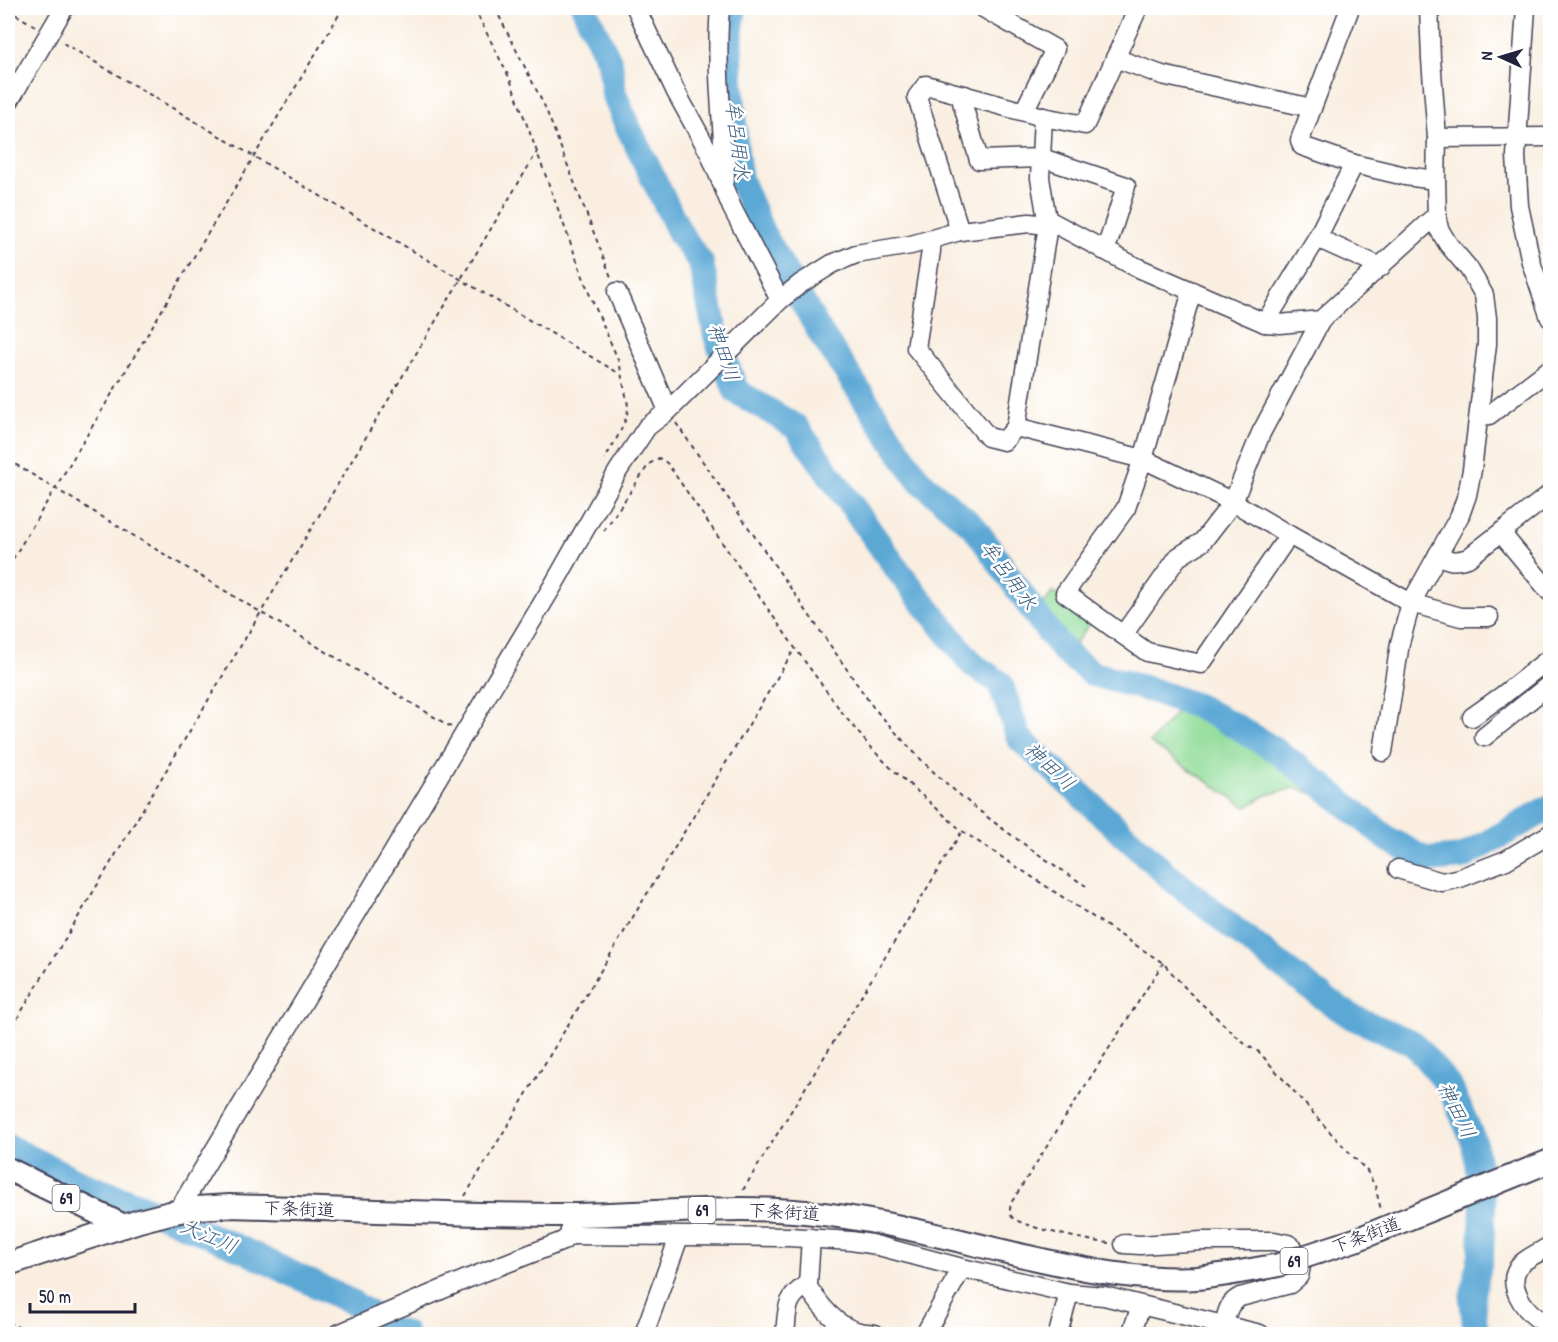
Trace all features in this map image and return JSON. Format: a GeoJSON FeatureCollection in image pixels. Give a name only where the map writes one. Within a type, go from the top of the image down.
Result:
{"type":"FeatureCollection","features":[{"type":"Feature","properties":{"kind":"main road","name":"下条街道"},"geometry":{"type":"LineString","coordinates":[[8,1264],[132,1224],[196,1208],[230,1206],[454,1214],[570,1225],[666,1211],[737,1209],[803,1211],[860,1219],[1095,1271],[1196,1278],[1279,1265],[1358,1239],[1551,1161]]}},
{"type":"Feature","properties":{"kind":"main road","name":"69"},"geometry":{"type":"LineString","coordinates":[[8,1169],[132,1224]]}},
{"type":"Feature","properties":{"kind":"street"},"geometry":{"type":"LineString","coordinates":[[8,103],[64,8]]}},
{"type":"Feature","properties":{"kind":"street"},"geometry":{"type":"LineString","coordinates":[[636,8],[676,92],[710,154],[732,208],[782,298]]}},
{"type":"Feature","properties":{"kind":"street"},"geometry":{"type":"LineString","coordinates":[[720,8],[717,37],[725,164],[724,189]]}},
{"type":"Feature","properties":{"kind":"street"},"geometry":{"type":"LineString","coordinates":[[983,8],[1055,49],[1024,111]]}},
{"type":"Feature","properties":{"kind":"street"},"geometry":{"type":"LineString","coordinates":[[960,231],[917,97],[926,85],[1043,117],[1085,125],[1138,8]]}},
{"type":"Feature","properties":{"kind":"street"},"geometry":{"type":"LineString","coordinates":[[1350,8],[1300,140],[1302,146],[1354,164],[1405,176],[1436,180]]}},
{"type":"Feature","properties":{"kind":"street"},"geometry":{"type":"LineString","coordinates":[[1383,752],[1400,643],[1411,603],[1460,515],[1467,495],[1487,344],[1484,295],[1469,269],[1448,244],[1439,229],[1437,219],[1437,138],[1429,8]]}},
{"type":"Feature","properties":{"kind":"street"},"geometry":{"type":"LineString","coordinates":[[1526,8],[1516,156],[1519,206],[1531,262],[1551,318]]}},
{"type":"Feature","properties":{"kind":"street"},"geometry":{"type":"LineString","coordinates":[[1114,58],[1162,75],[1312,108]]}},
{"type":"Feature","properties":{"kind":"street"},"geometry":{"type":"LineString","coordinates":[[965,94],[962,102],[979,160],[1042,159],[1126,186],[1109,240],[1103,250]]}},
{"type":"Feature","properties":{"kind":"street"},"geometry":{"type":"LineString","coordinates":[[929,240],[931,251],[916,348],[988,437],[1004,441],[1016,427],[1048,225],[1040,178],[1043,117]]}},
{"type":"Feature","properties":{"kind":"street"},"geometry":{"type":"LineString","coordinates":[[1437,138],[1551,137]]}},
{"type":"Feature","properties":{"kind":"street"},"geometry":{"type":"LineString","coordinates":[[1265,323],[1317,238],[1354,164]]}},
{"type":"Feature","properties":{"kind":"street"},"geometry":{"type":"LineString","coordinates":[[1123,635],[1178,557],[1202,542],[1233,502],[1260,433],[1321,320],[1431,220],[1437,219]]}},
{"type":"Feature","properties":{"kind":"street"},"geometry":{"type":"LineString","coordinates":[[174,1212],[554,584],[618,471],[647,427],[671,408],[765,313],[800,284],[832,264],[856,254],[911,245],[960,231],[1029,223],[1048,225],[1052,222],[1134,266],[1265,323],[1280,324],[1321,320]]}},
{"type":"Feature","properties":{"kind":"street"},"geometry":{"type":"LineString","coordinates":[[1317,238],[1381,267]]}},
{"type":"Feature","properties":{"kind":"street"},"geometry":{"type":"LineString","coordinates":[[1192,291],[1143,459],[1126,508],[1065,593],[1147,652],[1200,664],[1289,535]]}},
{"type":"Feature","properties":{"kind":"street"},"geometry":{"type":"LineString","coordinates":[[617,292],[671,408]]}},
{"type":"Feature","properties":{"kind":"street"},"geometry":{"type":"LineString","coordinates":[[1479,416],[1489,415],[1551,369]]}},
{"type":"Feature","properties":{"kind":"street"},"geometry":{"type":"LineString","coordinates":[[1016,427],[1143,459],[1233,502],[1411,603],[1461,617],[1489,616]]}},
{"type":"Feature","properties":{"kind":"street"},"geometry":{"type":"LineString","coordinates":[[1438,554],[1446,560],[1456,562],[1468,558],[1551,495]]}},
{"type":"Feature","properties":{"kind":"street"},"geometry":{"type":"LineString","coordinates":[[1501,533],[1551,592]]}},
{"type":"Feature","properties":{"kind":"street"},"geometry":{"type":"LineString","coordinates":[[1472,717],[1551,658]]}},
{"type":"Feature","properties":{"kind":"street"},"geometry":{"type":"LineString","coordinates":[[1484,737],[1551,684]]}},
{"type":"Feature","properties":{"kind":"street"},"geometry":{"type":"LineString","coordinates":[[1398,869],[1442,882],[1460,878],[1506,860],[1551,834]]}},
{"type":"Feature","properties":{"kind":"street"},"geometry":{"type":"LineString","coordinates":[[644,1335],[673,1237],[666,1211]]}},
{"type":"Feature","properties":{"kind":"street"},"geometry":{"type":"LineString","coordinates":[[338,1335],[469,1278],[563,1241],[570,1225],[673,1237],[811,1238],[871,1244],[1069,1293],[1104,1296],[1211,1327],[1260,1335]]}},
{"type":"Feature","properties":{"kind":"street"},"geometry":{"type":"LineString","coordinates":[[811,1238],[809,1289],[829,1314],[841,1324],[856,1331],[875,1335]]}},
{"type":"Feature","properties":{"kind":"street"},"geometry":{"type":"LineString","coordinates":[[1124,1244],[1274,1241],[1288,1244],[1294,1249],[1301,1266],[1299,1276],[1290,1284],[1240,1297],[1233,1301],[1211,1327]]}},
{"type":"Feature","properties":{"kind":"street"},"geometry":{"type":"LineString","coordinates":[[1551,1246],[1519,1266],[1514,1279],[1515,1289],[1524,1306],[1538,1319],[1551,1324]]}},
{"type":"Feature","properties":{"kind":"street"},"geometry":{"type":"LineString","coordinates":[[1034,1284],[1039,1259]]}},
{"type":"Feature","properties":{"kind":"street"},"geometry":{"type":"LineString","coordinates":[[925,1335],[963,1268]]}},
{"type":"Feature","properties":{"kind":"street"},"geometry":{"type":"LineString","coordinates":[[785,1335],[789,1301],[808,1284]]}},
{"type":"Feature","properties":{"kind":"street"},"geometry":{"type":"LineString","coordinates":[[1058,1335],[1069,1293]]}},
{"type":"Feature","properties":{"kind":"street"},"geometry":{"type":"LineString","coordinates":[[1131,1335],[1141,1306]]}},
{"type":"Feature","properties":{"kind":"path"},"geometry":{"type":"LineString","coordinates":[[8,567],[343,8]]}},
{"type":"Feature","properties":{"kind":"path"},"geometry":{"type":"LineString","coordinates":[[474,8],[510,79],[590,293],[620,364],[628,408],[626,418],[605,460]]}},
{"type":"Feature","properties":{"kind":"path"},"geometry":{"type":"LineString","coordinates":[[495,8],[545,107],[617,292]]}},
{"type":"Feature","properties":{"kind":"path"},"geometry":{"type":"LineString","coordinates":[[8,10],[620,374]]}},
{"type":"Feature","properties":{"kind":"path"},"geometry":{"type":"LineString","coordinates":[[8,1034],[537,152]]}},
{"type":"Feature","properties":{"kind":"path"},"geometry":{"type":"LineString","coordinates":[[671,408],[873,707],[936,774],[989,820],[1086,886]]}},
{"type":"Feature","properties":{"kind":"path"},"geometry":{"type":"LineString","coordinates":[[603,533],[649,464],[659,458],[667,463],[795,648],[870,747],[962,831],[1162,963],[1190,993],[1246,1045],[1259,1052],[1367,1171],[1375,1186],[1385,1228]]}},
{"type":"Feature","properties":{"kind":"path"},"geometry":{"type":"LineString","coordinates":[[8,460],[464,734]]}},
{"type":"Feature","properties":{"kind":"path"},"geometry":{"type":"LineString","coordinates":[[454,1214],[795,648]]}},
{"type":"Feature","properties":{"kind":"path"},"geometry":{"type":"LineString","coordinates":[[737,1209],[744,1190],[962,831]]}},
{"type":"Feature","properties":{"kind":"path"},"geometry":{"type":"LineString","coordinates":[[1124,1244],[1080,1239],[1022,1222],[1012,1217],[1010,1210],[1011,1203],[1162,963]]}},
{"type":"Feature","properties":{"kind":"path"},"geometry":{"type":"LineString","coordinates":[[8,1322],[33,1335]]}},
{"type":"Feature","properties":{"kind":"green space"},"geometry":{"type":"Polygon","coordinates":[[[1053,592],[1092,621],[1073,646],[1065,642],[1041,607],[1053,592]]]}},
{"type":"Feature","properties":{"kind":"green space"},"geometry":{"type":"Polygon","coordinates":[[[1176,712],[1196,715],[1269,760],[1312,793],[1294,788],[1267,795],[1246,807],[1150,743],[1176,712]]]}},
{"type":"Feature","properties":{"kind":"waterway","name":"神田川"},"geometry":{"type":"LineString","coordinates":[[584,8],[610,63],[614,94],[627,125],[681,235],[701,263],[716,336],[736,391],[796,427],[899,572],[973,665],[1000,683],[1019,738],[1171,878],[1321,996],[1352,1017],[1413,1043],[1450,1087],[1474,1142],[1483,1203],[1481,1255],[1472,1299],[1478,1334]]}},
{"type":"Feature","properties":{"kind":"waterway","name":"牟呂用水"},"geometry":{"type":"LineString","coordinates":[[734,8],[730,66],[736,151],[740,180],[762,232],[821,334],[918,479],[975,528],[1063,651],[1093,674],[1197,706],[1241,729],[1275,750],[1314,779],[1388,839],[1426,860],[1463,857],[1550,807]]}},
{"type":"Feature","properties":{"kind":"waterway","name":"大江川"},"geometry":{"type":"LineString","coordinates":[[8,1147],[87,1186],[237,1247],[351,1302],[377,1319],[384,1328],[405,1334]]}}]}
